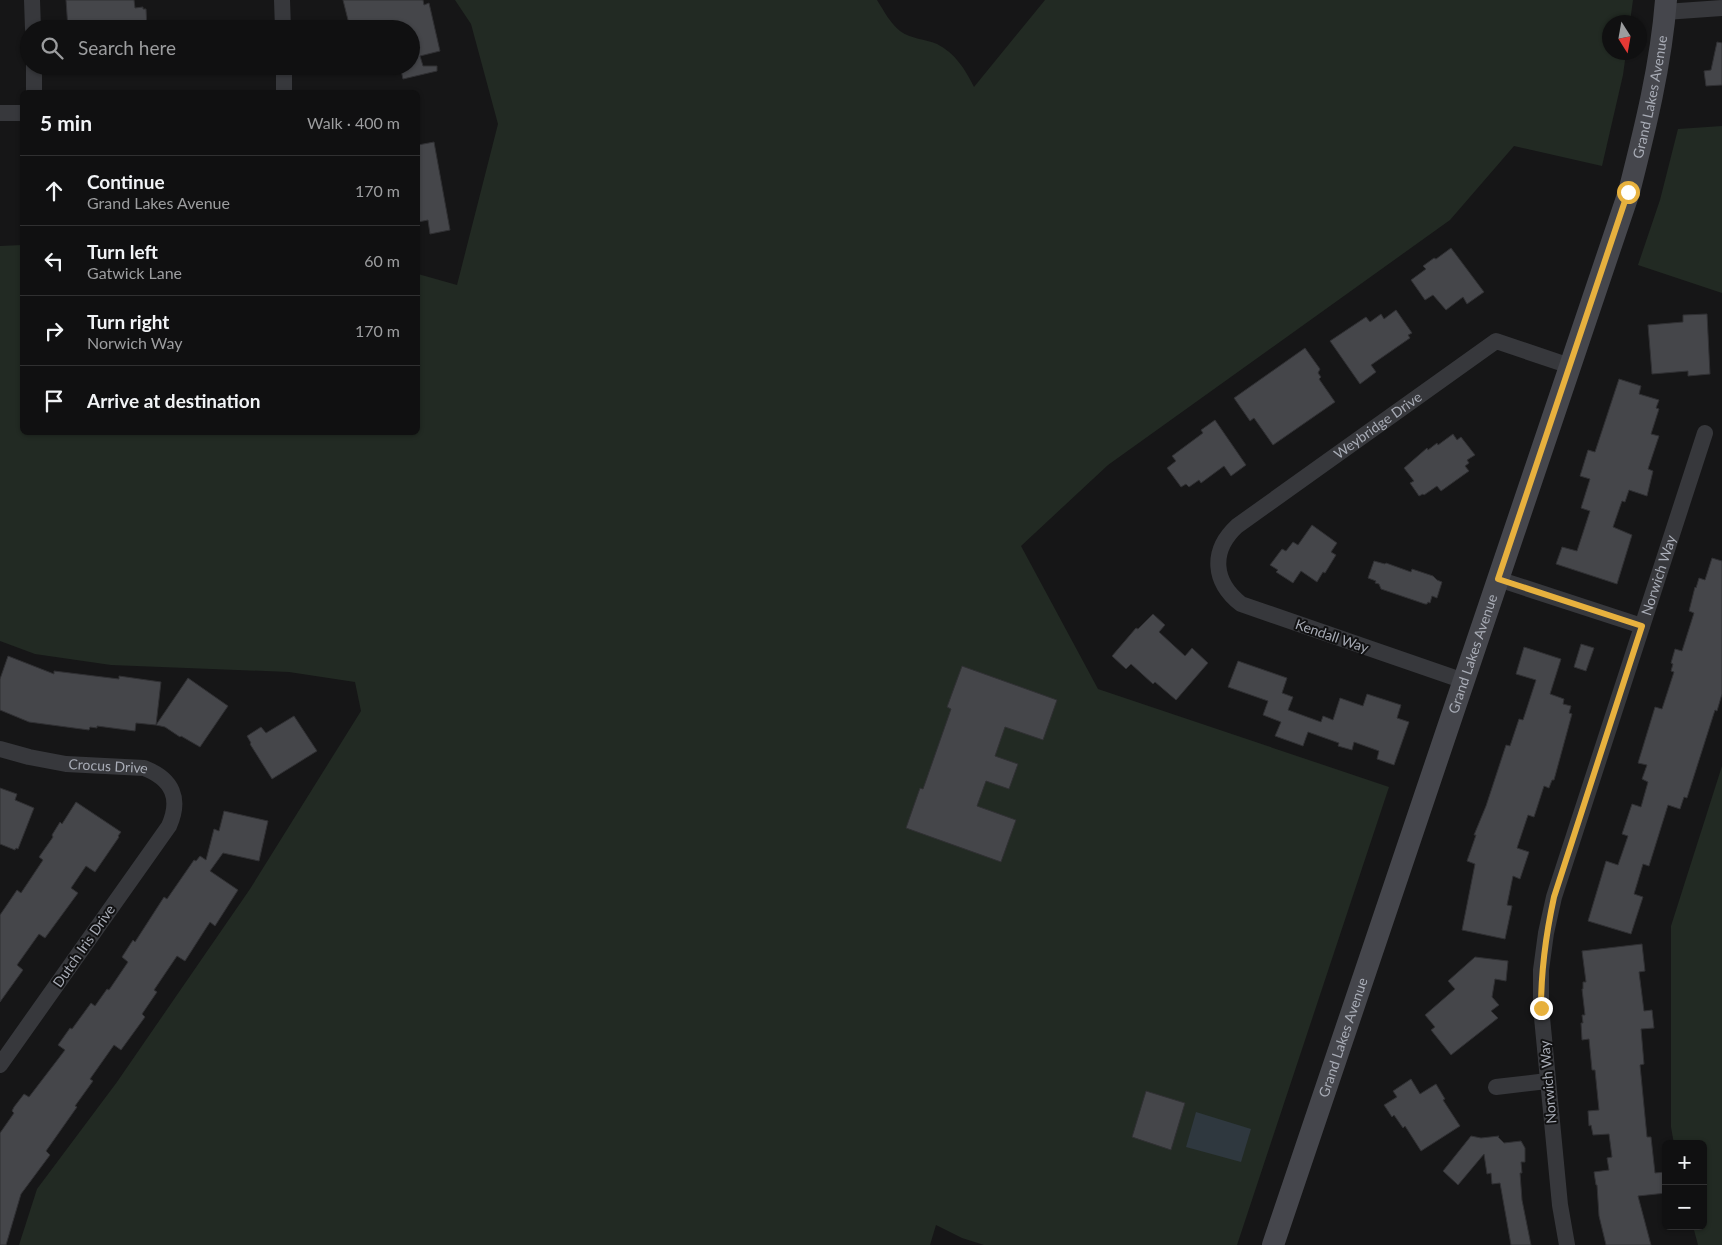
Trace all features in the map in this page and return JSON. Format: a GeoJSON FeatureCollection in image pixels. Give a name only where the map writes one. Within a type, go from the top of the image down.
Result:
{"type":"FeatureCollection","features":[{"type":"Feature","properties":{"kind":"street"},"geometry":{"type":"LineString","coordinates":[[32,0],[33,20]]}},
{"type":"Feature","properties":{"kind":"street"},"geometry":{"type":"LineString","coordinates":[[282,0],[283,20]]}},
{"type":"Feature","properties":{"kind":"street"},"geometry":{"type":"LineString","coordinates":[[1665,6],[1722,8]]}},
{"type":"Feature","properties":{"kind":"street","name":"Grand Lakes Avenue"},"geometry":{"type":"LineString","coordinates":[[1273,1245],[1633,175],[1658,64],[1665,6]]}},
{"type":"Feature","properties":{"kind":"street"},"geometry":{"type":"LineString","coordinates":[[34,75],[34,90]]}},
{"type":"Feature","properties":{"kind":"street"},"geometry":{"type":"LineString","coordinates":[[284,75],[284,90]]}},
{"type":"Feature","properties":{"kind":"street"},"geometry":{"type":"LineString","coordinates":[[0,113],[20,113]]}},
{"type":"Feature","properties":{"kind":"street","name":"Weybridge Drive"},"geometry":{"type":"LineString","coordinates":[[1218,571],[1218,557],[1223,543],[1237,526],[1496,341],[1570,366]]}},
{"type":"Feature","properties":{"kind":"street","name":"Norwich Way"},"geometry":{"type":"LineString","coordinates":[[1566,1245],[1560,1206],[1541,1008],[1541,970],[1546,933],[1554,897],[1705,434]]}},
{"type":"Feature","properties":{"kind":"street","name":"Kendall Way"},"geometry":{"type":"LineString","coordinates":[[1218,571],[1222,584],[1230,596],[1241,604],[1464,681]]}},
{"type":"Feature","properties":{"kind":"street"},"geometry":{"type":"LineString","coordinates":[[1498,579],[1642,626]]}},
{"type":"Feature","properties":{"kind":"street","name":"Crocus Drive"},"geometry":{"type":"LineString","coordinates":[[0,749],[66,764],[144,768],[156,773],[166,781],[172,792],[175,804],[174,815],[169,826]]}},
{"type":"Feature","properties":{"kind":"street","name":"Dutch Iris Drive"},"geometry":{"type":"LineString","coordinates":[[0,1066],[169,826]]}},
{"type":"Feature","properties":{"kind":"street"},"geometry":{"type":"LineString","coordinates":[[1496,1087],[1547,1082]]}},
{"type":"Feature","properties":{"kind":"shaded area"},"geometry":{"type":"Polygon","coordinates":[[[455,0],[877,0],[890,21],[900,31],[909,36],[937,44],[949,52],[963,68],[974,87],[1045,0],[1633,0],[1631,15],[1602,15],[1602,60],[1625,60],[1602,166],[1514,146],[1450,220],[1108,465],[1021,546],[1098,689],[1389,787],[1237,1245],[984,1245],[962,1238],[936,1225],[930,1245],[19,1245],[37,1189],[117,1082],[250,889],[361,711],[355,682],[289,672],[111,665],[35,654],[0,641],[0,246],[20,245],[20,435],[420,435],[420,275],[457,285],[498,124],[471,24],[455,0]]]}},
{"type":"Feature","properties":{"kind":"shaded area"},"geometry":{"type":"Polygon","coordinates":[[[1722,126],[1722,293],[1638,265],[1660,200],[1678,129],[1722,126]]]}},
{"type":"Feature","properties":{"kind":"shaded area"},"geometry":{"type":"Polygon","coordinates":[[[1722,766],[1722,1245],[1698,1245],[1694,1230],[1707,1230],[1707,1140],[1673,1140],[1671,1127],[1671,926],[1722,766]]]}},
{"type":"Feature","properties":{"kind":"shaded area"},"geometry":{"type":"Polygon","coordinates":[[[1196,1112],[1251,1129],[1241,1162],[1186,1147],[1196,1112]]]}},
{"type":"Feature","properties":{"kind":"building"},"geometry":{"type":"Polygon","coordinates":[[[66,0],[134,0],[135,8],[143,7],[143,9],[146,9],[147,20],[67,20],[66,0]]]}},
{"type":"Feature","properties":{"kind":"building"},"geometry":{"type":"Polygon","coordinates":[[[343,0],[423,0],[424,5],[429,3],[440,51],[420,56],[420,20],[348,20],[343,0]]]}},
{"type":"Feature","properties":{"kind":"building"},"geometry":{"type":"Polygon","coordinates":[[[1717,42],[1722,43],[1722,85],[1706,86],[1704,71],[1711,70],[1717,42]]]}},
{"type":"Feature","properties":{"kind":"building"},"geometry":{"type":"Polygon","coordinates":[[[420,56],[423,66],[437,66],[437,71],[420,75],[420,56]]]}},
{"type":"Feature","properties":{"kind":"building"},"geometry":{"type":"Polygon","coordinates":[[[402,75],[420,75],[403,79],[402,75]]]}},
{"type":"Feature","properties":{"kind":"building"},"geometry":{"type":"Polygon","coordinates":[[[434,142],[450,230],[430,234],[428,220],[420,222],[420,145],[434,142]]]}},
{"type":"Feature","properties":{"kind":"building"},"geometry":{"type":"Polygon","coordinates":[[[1451,248],[1484,292],[1467,304],[1463,297],[1446,310],[1433,295],[1425,300],[1411,280],[1426,269],[1423,266],[1451,248]]]}},
{"type":"Feature","properties":{"kind":"building"},"geometry":{"type":"Polygon","coordinates":[[[1396,310],[1412,333],[1408,335],[1410,338],[1371,365],[1376,372],[1360,384],[1330,341],[1366,317],[1370,322],[1381,314],[1384,319],[1396,310]]]}},
{"type":"Feature","properties":{"kind":"building"},"geometry":{"type":"Polygon","coordinates":[[[1707,314],[1710,374],[1688,376],[1688,371],[1652,374],[1648,325],[1683,322],[1683,315],[1707,314]]]}},
{"type":"Feature","properties":{"kind":"building"},"geometry":{"type":"Polygon","coordinates":[[[1305,348],[1320,369],[1318,373],[1321,377],[1319,379],[1335,402],[1273,445],[1254,418],[1250,421],[1234,398],[1305,348]]]}},
{"type":"Feature","properties":{"kind":"building"},"geometry":{"type":"Polygon","coordinates":[[[1619,379],[1641,386],[1639,394],[1659,400],[1656,408],[1659,409],[1651,434],[1659,436],[1648,469],[1653,471],[1647,496],[1629,490],[1625,502],[1622,501],[1613,527],[1632,535],[1617,584],[1556,564],[1562,547],[1577,551],[1590,511],[1581,508],[1590,479],[1580,476],[1588,450],[1595,452],[1619,379]]]}},
{"type":"Feature","properties":{"kind":"building"},"geometry":{"type":"Polygon","coordinates":[[[1215,420],[1246,465],[1231,476],[1224,466],[1201,483],[1199,480],[1189,487],[1186,484],[1181,487],[1167,468],[1176,461],[1172,456],[1203,433],[1201,430],[1215,420]]]}},
{"type":"Feature","properties":{"kind":"building"},"geometry":{"type":"Polygon","coordinates":[[[1453,434],[1457,440],[1461,437],[1475,455],[1467,460],[1469,463],[1465,466],[1469,471],[1441,491],[1437,486],[1424,495],[1419,496],[1410,483],[1414,481],[1404,468],[1427,448],[1428,450],[1437,443],[1438,445],[1453,434]]]}},
{"type":"Feature","properties":{"kind":"building"},"geometry":{"type":"Polygon","coordinates":[[[1312,525],[1337,543],[1331,552],[1336,555],[1317,582],[1301,571],[1293,583],[1276,572],[1278,570],[1270,565],[1282,549],[1286,551],[1293,542],[1298,545],[1312,525]]]}},
{"type":"Feature","properties":{"kind":"building"},"geometry":{"type":"Polygon","coordinates":[[[1712,558],[1722,561],[1722,694],[1717,711],[1715,710],[1687,798],[1684,797],[1680,809],[1668,805],[1649,866],[1643,864],[1634,894],[1643,897],[1631,934],[1588,921],[1606,861],[1618,865],[1628,836],[1622,834],[1632,804],[1641,807],[1648,782],[1642,779],[1647,765],[1638,763],[1655,707],[1662,709],[1674,672],[1671,671],[1673,664],[1671,663],[1675,649],[1682,651],[1694,613],[1689,611],[1695,587],[1699,578],[1705,580],[1712,558]]]}},
{"type":"Feature","properties":{"kind":"building"},"geometry":{"type":"Polygon","coordinates":[[[1374,561],[1386,563],[1411,572],[1412,569],[1433,576],[1442,582],[1437,598],[1432,596],[1430,603],[1425,604],[1381,589],[1379,584],[1375,583],[1376,581],[1368,578],[1374,561]]]}},
{"type":"Feature","properties":{"kind":"building"},"geometry":{"type":"Polygon","coordinates":[[[1153,614],[1165,625],[1159,632],[1185,656],[1192,648],[1208,663],[1176,700],[1155,682],[1153,684],[1131,664],[1126,669],[1112,656],[1136,628],[1138,629],[1153,614]]]}},
{"type":"Feature","properties":{"kind":"building"},"geometry":{"type":"Polygon","coordinates":[[[1581,644],[1594,648],[1586,671],[1574,667],[1581,644]]]}},
{"type":"Feature","properties":{"kind":"building"},"geometry":{"type":"Polygon","coordinates":[[[1524,647],[1561,659],[1550,694],[1564,699],[1563,704],[1571,706],[1569,713],[1572,714],[1554,780],[1552,780],[1549,788],[1544,786],[1534,817],[1528,815],[1517,848],[1529,852],[1520,879],[1513,876],[1507,905],[1512,906],[1505,939],[1462,930],[1475,864],[1467,861],[1476,835],[1474,835],[1486,806],[1506,745],[1510,746],[1519,719],[1523,720],[1536,680],[1516,674],[1524,647]]]}},
{"type":"Feature","properties":{"kind":"building"},"geometry":{"type":"Polygon","coordinates":[[[8,656],[54,674],[54,671],[119,679],[119,676],[161,682],[156,725],[136,723],[135,731],[97,726],[97,728],[90,727],[89,730],[29,722],[0,710],[0,679],[8,656]]]}},
{"type":"Feature","properties":{"kind":"building"},"geometry":{"type":"Polygon","coordinates":[[[1238,661],[1287,678],[1282,693],[1293,697],[1288,710],[1321,722],[1323,716],[1333,720],[1340,698],[1363,706],[1367,694],[1401,705],[1397,718],[1409,722],[1394,765],[1377,759],[1379,751],[1354,742],[1352,750],[1338,746],[1339,743],[1308,732],[1303,746],[1275,736],[1281,722],[1263,715],[1268,701],[1228,687],[1238,661]]]}},
{"type":"Feature","properties":{"kind":"building"},"geometry":{"type":"Polygon","coordinates":[[[962,666],[1057,700],[1043,740],[1005,727],[995,756],[1018,764],[1009,789],[986,781],[977,806],[1016,820],[1001,862],[906,828],[920,788],[923,789],[951,709],[947,707],[962,666]]]}},
{"type":"Feature","properties":{"kind":"building"},"geometry":{"type":"Polygon","coordinates":[[[188,678],[228,706],[200,747],[165,727],[156,725],[188,678]]]}},
{"type":"Feature","properties":{"kind":"building"},"geometry":{"type":"Polygon","coordinates":[[[294,716],[317,751],[272,779],[247,736],[261,727],[266,733],[294,716]]]}},
{"type":"Feature","properties":{"kind":"building"},"geometry":{"type":"Polygon","coordinates":[[[0,788],[17,794],[15,800],[34,808],[18,849],[16,848],[15,850],[0,844],[0,788]]]}},
{"type":"Feature","properties":{"kind":"building"},"geometry":{"type":"Polygon","coordinates":[[[76,802],[121,832],[95,872],[86,866],[71,888],[78,893],[45,938],[39,934],[17,965],[23,970],[0,1002],[0,915],[17,890],[21,893],[43,860],[39,857],[53,837],[52,835],[60,822],[62,824],[76,802]]]}},
{"type":"Feature","properties":{"kind":"building"},"geometry":{"type":"Polygon","coordinates":[[[224,811],[268,821],[259,861],[223,853],[210,871],[238,890],[215,926],[210,922],[185,961],[177,956],[154,990],[157,992],[142,1014],[145,1017],[121,1050],[114,1045],[90,1079],[93,1081],[46,1151],[50,1155],[21,1194],[6,1245],[0,1245],[0,1133],[14,1113],[12,1111],[14,1107],[24,1094],[29,1097],[65,1050],[58,1045],[70,1028],[72,1029],[91,1003],[95,1006],[107,989],[109,990],[128,962],[122,957],[133,940],[135,942],[164,897],[167,899],[194,860],[196,861],[200,856],[206,860],[214,829],[219,831],[224,811]]]}},
{"type":"Feature","properties":{"kind":"building"},"geometry":{"type":"Polygon","coordinates":[[[1642,944],[1645,971],[1639,972],[1644,1011],[1652,1010],[1654,1028],[1641,1029],[1644,1064],[1640,1065],[1647,1137],[1651,1137],[1655,1173],[1662,1172],[1662,1193],[1638,1196],[1651,1245],[1606,1245],[1599,1216],[1597,1185],[1594,1172],[1609,1170],[1607,1158],[1612,1157],[1609,1134],[1593,1135],[1591,1125],[1589,1126],[1588,1111],[1599,1110],[1595,1070],[1592,1070],[1589,1039],[1582,1040],[1581,1023],[1583,1023],[1582,1015],[1585,1015],[1582,989],[1583,982],[1586,982],[1582,951],[1642,944]]]}},
{"type":"Feature","properties":{"kind":"building"},"geometry":{"type":"Polygon","coordinates":[[[1475,957],[1508,961],[1506,981],[1495,979],[1492,997],[1499,1005],[1491,1011],[1498,1018],[1451,1055],[1431,1030],[1435,1027],[1425,1015],[1455,989],[1448,981],[1475,957]]]}},
{"type":"Feature","properties":{"kind":"building"},"geometry":{"type":"Polygon","coordinates":[[[1411,1079],[1420,1094],[1436,1084],[1445,1099],[1443,1100],[1460,1126],[1421,1151],[1405,1126],[1403,1128],[1384,1105],[1397,1097],[1393,1091],[1411,1079]]]}},
{"type":"Feature","properties":{"kind":"building"},"geometry":{"type":"Polygon","coordinates":[[[1146,1091],[1185,1103],[1171,1150],[1132,1137],[1146,1091]]]}},
{"type":"Feature","properties":{"kind":"building"},"geometry":{"type":"Polygon","coordinates":[[[1471,1136],[1481,1138],[1499,1136],[1504,1143],[1521,1141],[1525,1148],[1525,1162],[1521,1162],[1522,1173],[1520,1173],[1522,1200],[1531,1245],[1511,1245],[1500,1183],[1492,1184],[1491,1173],[1487,1174],[1484,1154],[1458,1185],[1443,1171],[1471,1136]]]}},
{"type":"Feature","properties":{"kind":"route"},"geometry":{"type":"LineString","coordinates":[[1541,1008],[1541,970],[1546,933],[1554,897],[1642,626],[1498,579],[1628,192]]}}]}
